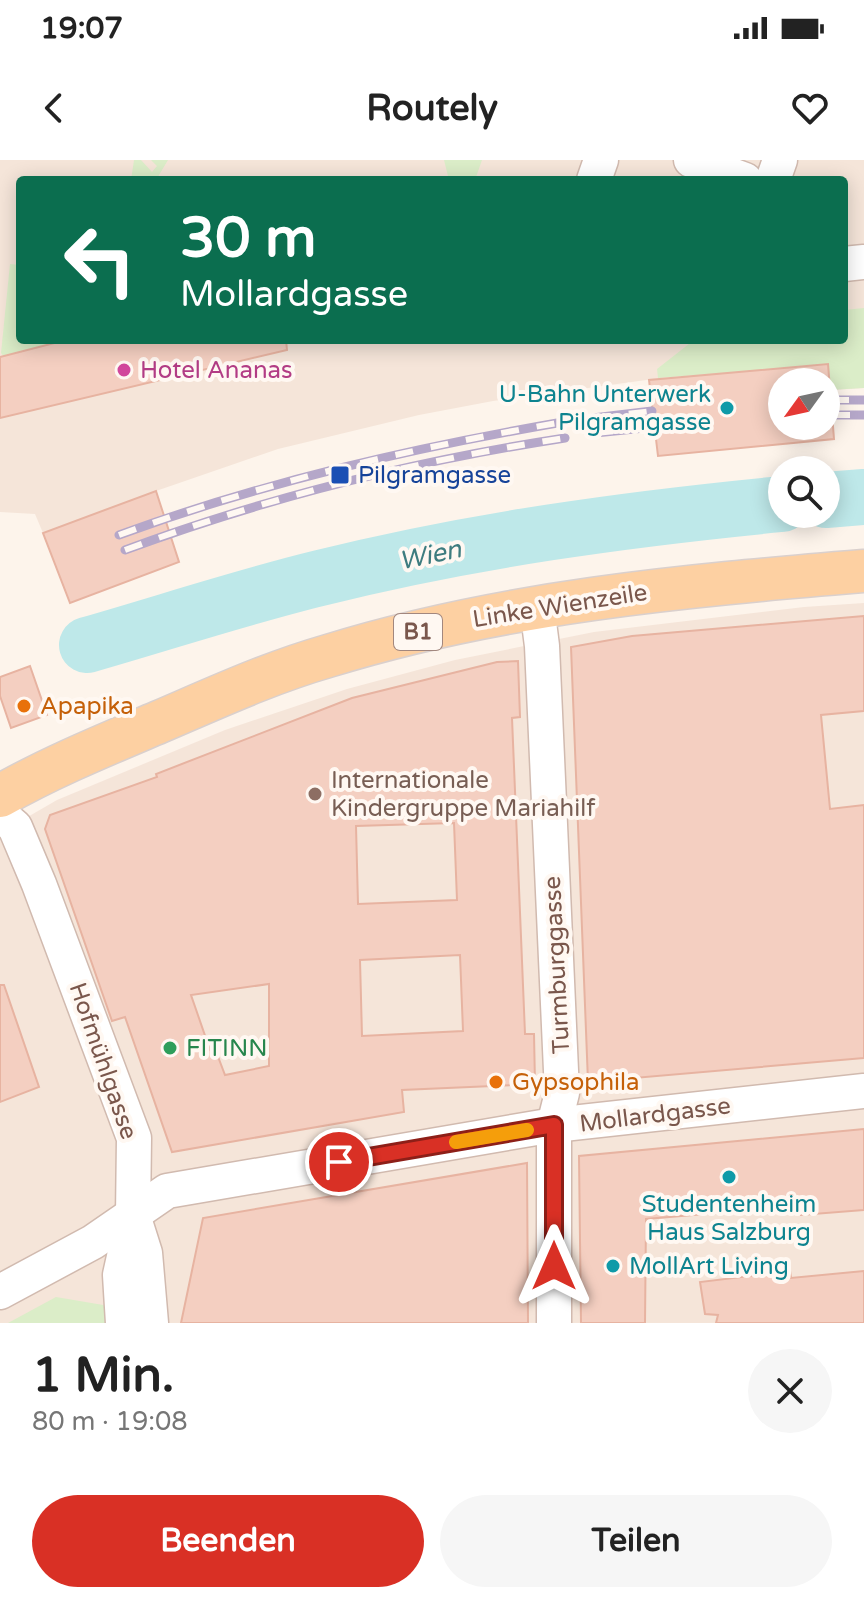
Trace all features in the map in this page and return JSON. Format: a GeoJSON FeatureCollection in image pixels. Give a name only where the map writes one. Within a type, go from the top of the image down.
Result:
{"type":"FeatureCollection","features":[{"type":"Feature","properties":{"kind":"main road","name":"Linke Wienzeile"},"geometry":{"type":"LineString","coordinates":[[0,796],[90,750],[253,681],[363,645],[468,620],[629,593],[864,571]]}},
{"type":"Feature","properties":{"kind":"street"},"geometry":{"type":"LineString","coordinates":[[691,160],[734,176]]}},
{"type":"Feature","properties":{"kind":"street","name":"Turmburggasse"},"geometry":{"type":"LineString","coordinates":[[537,607],[542,646],[562,1093],[554,1125],[554,1323]]}},
{"type":"Feature","properties":{"kind":"street","name":"Hofmühlgasse"},"geometry":{"type":"LineString","coordinates":[[0,814],[15,827],[39,884],[134,1138],[133,1215],[145,1253],[151,1323]]}},
{"type":"Feature","properties":{"kind":"street","name":"Mollardgasse"},"geometry":{"type":"LineString","coordinates":[[0,1292],[93,1242],[167,1191],[554,1125],[864,1091]]}},
{"type":"Feature","properties":{"kind":"street"},"geometry":{"type":"LineString","coordinates":[[123,1323],[120,1275],[133,1215]]}},
{"type":"Feature","properties":{"kind":"shaded area"},"geometry":{"type":"Polygon","coordinates":[[[0,160],[864,160],[864,388],[840,389],[840,368],[828,368],[828,365],[668,377],[493,401],[419,415],[278,449],[43,533],[35,514],[0,512],[0,160]]]}},
{"type":"Feature","properties":{"kind":"shaded area"},"geometry":{"type":"Polygon","coordinates":[[[864,603],[864,1323],[0,1323],[0,833],[57,800],[225,730],[347,689],[455,660],[594,632],[804,607],[864,603]]]}},
{"type":"Feature","properties":{"kind":"green space"},"geometry":{"type":"Polygon","coordinates":[[[134,160],[141,160],[152,172],[157,166],[151,160],[168,160],[158,176],[132,176],[134,160]]]}},
{"type":"Feature","properties":{"kind":"green space"},"geometry":{"type":"Polygon","coordinates":[[[444,160],[482,160],[476,176],[448,176],[444,160]]]}},
{"type":"Feature","properties":{"kind":"green space"},"geometry":{"type":"Polygon","coordinates":[[[10,264],[16,265],[16,344],[51,344],[5,358],[1,353],[10,264]]]}},
{"type":"Feature","properties":{"kind":"green space"},"geometry":{"type":"Polygon","coordinates":[[[864,308],[864,388],[840,389],[840,368],[828,368],[828,365],[658,378],[657,369],[689,344],[848,344],[848,310],[864,308]]]}},
{"type":"Feature","properties":{"kind":"green space"},"geometry":{"type":"Polygon","coordinates":[[[56,1297],[115,1307],[113,1323],[8,1323],[56,1297]]]}},
{"type":"Feature","properties":{"kind":"building","name":"Hotel Ananas"},"geometry":{"type":"Polygon","coordinates":[[[50,344],[286,344],[287,350],[0,418],[0,357],[50,344]]]}},
{"type":"Feature","properties":{"kind":"building","name":"U-Bahn Unterwerk Pilgramgasse"},"geometry":{"type":"Polygon","coordinates":[[[828,364],[828,368],[783,368],[828,364]]]}},
{"type":"Feature","properties":{"kind":"building","name":"U-Bahn Unterwerk Pilgramgasse"},"geometry":{"type":"Polygon","coordinates":[[[768,369],[768,440],[824,440],[658,456],[649,380],[768,369]]]}},
{"type":"Feature","properties":{"kind":"building"},"geometry":{"type":"Polygon","coordinates":[[[156,491],[179,562],[70,603],[43,533],[156,491]]]}},
{"type":"Feature","properties":{"kind":"building"},"geometry":{"type":"Polygon","coordinates":[[[864,616],[864,711],[821,715],[830,809],[864,805],[864,1058],[588,1082],[571,647],[632,636],[864,616]]]}},
{"type":"Feature","properties":{"kind":"building"},"geometry":{"type":"Polygon","coordinates":[[[518,661],[520,717],[512,718],[525,1034],[534,1034],[535,1084],[402,1090],[404,1112],[172,1152],[125,1017],[112,1021],[45,829],[50,815],[157,777],[156,774],[352,698],[497,662],[518,661]],[[454,823],[356,826],[358,904],[457,900],[454,823]],[[460,955],[360,960],[362,1036],[463,1031],[460,955]],[[269,984],[191,995],[210,1050],[217,1054],[225,1075],[269,1066],[269,984]]]}},
{"type":"Feature","properties":{"kind":"building","name":"Apapika"},"geometry":{"type":"Polygon","coordinates":[[[30,666],[47,715],[11,728],[0,696],[0,677],[30,666]]]}},
{"type":"Feature","properties":{"kind":"building"},"geometry":{"type":"Polygon","coordinates":[[[0,985],[4,985],[39,1087],[0,1102],[0,985]]]}},
{"type":"Feature","properties":{"kind":"building"},"geometry":{"type":"Polygon","coordinates":[[[864,1129],[864,1210],[801,1215],[800,1206],[646,1219],[645,1323],[581,1323],[579,1156],[864,1129]]]}},
{"type":"Feature","properties":{"kind":"building"},"geometry":{"type":"Polygon","coordinates":[[[527,1163],[528,1323],[181,1323],[203,1218],[527,1163]]]}},
{"type":"Feature","properties":{"kind":"building"},"geometry":{"type":"Polygon","coordinates":[[[790,1271],[791,1278],[864,1271],[864,1323],[716,1323],[718,1315],[705,1314],[700,1282],[790,1271]]]}},
{"type":"Feature","properties":{"kind":"waterway","name":"Wien"},"geometry":{"type":"LineString","coordinates":[[840,499],[864,497]]}},
{"type":"Feature","properties":{"kind":"waterway","name":"Wien"},"geometry":{"type":"LineString","coordinates":[[87,645],[291,585],[435,553],[608,524],[768,506]]}},
{"type":"Feature","properties":{"kind":"railway"},"geometry":{"type":"LineString","coordinates":[[840,400],[864,400]]}},
{"type":"Feature","properties":{"kind":"railway"},"geometry":{"type":"LineString","coordinates":[[593,418],[652,411]]}},
{"type":"Feature","properties":{"kind":"railway"},"geometry":{"type":"LineString","coordinates":[[840,415],[864,415]]}},
{"type":"Feature","properties":{"kind":"railway"},"geometry":{"type":"LineString","coordinates":[[119,535],[228,499],[339,468],[563,422]]}},
{"type":"Feature","properties":{"kind":"railway"},"geometry":{"type":"LineString","coordinates":[[595,433],[654,427]]}},
{"type":"Feature","properties":{"kind":"railway"},"geometry":{"type":"LineString","coordinates":[[125,550],[233,513],[342,483],[453,458],[565,438]]}},
{"type":"Feature","properties":{"kind":"slow traffic"},"geometry":{"type":"LineString","coordinates":[[456,1142],[527,1130]]}},
{"type":"Feature","properties":{"kind":"place","name":"Hotel Ananas"},"geometry":{"type":"Point","coordinates":[124,370]}},
{"type":"Feature","properties":{"kind":"place","name":"U-Bahn Unterwerk Pilgramgasse"},"geometry":{"type":"Point","coordinates":[727,408]}},
{"type":"Feature","properties":{"kind":"place","name":"Pilgramgasse"},"geometry":{"type":"Point","coordinates":[340,475]}},
{"type":"Feature","properties":{"kind":"place","name":"Apapika"},"geometry":{"type":"Point","coordinates":[24,706]}},
{"type":"Feature","properties":{"kind":"place","name":"Internationale Kindergruppe Mariahilf"},"geometry":{"type":"Point","coordinates":[315,794]}},
{"type":"Feature","properties":{"kind":"place","name":"FITINN"},"geometry":{"type":"Point","coordinates":[170,1048]}},
{"type":"Feature","properties":{"kind":"place","name":"Gypsophila"},"geometry":{"type":"Point","coordinates":[496,1082]}},
{"type":"Feature","properties":{"kind":"place","name":"Studentenheim Haus Salzburg"},"geometry":{"type":"Point","coordinates":[729,1177]}},
{"type":"Feature","properties":{"kind":"place","name":"MollArt Living"},"geometry":{"type":"Point","coordinates":[613,1266]}},
{"type":"Feature","properties":{"kind":"route"},"geometry":{"type":"LineString","coordinates":[[339,1162],[554,1125],[554,1266]]}}]}
